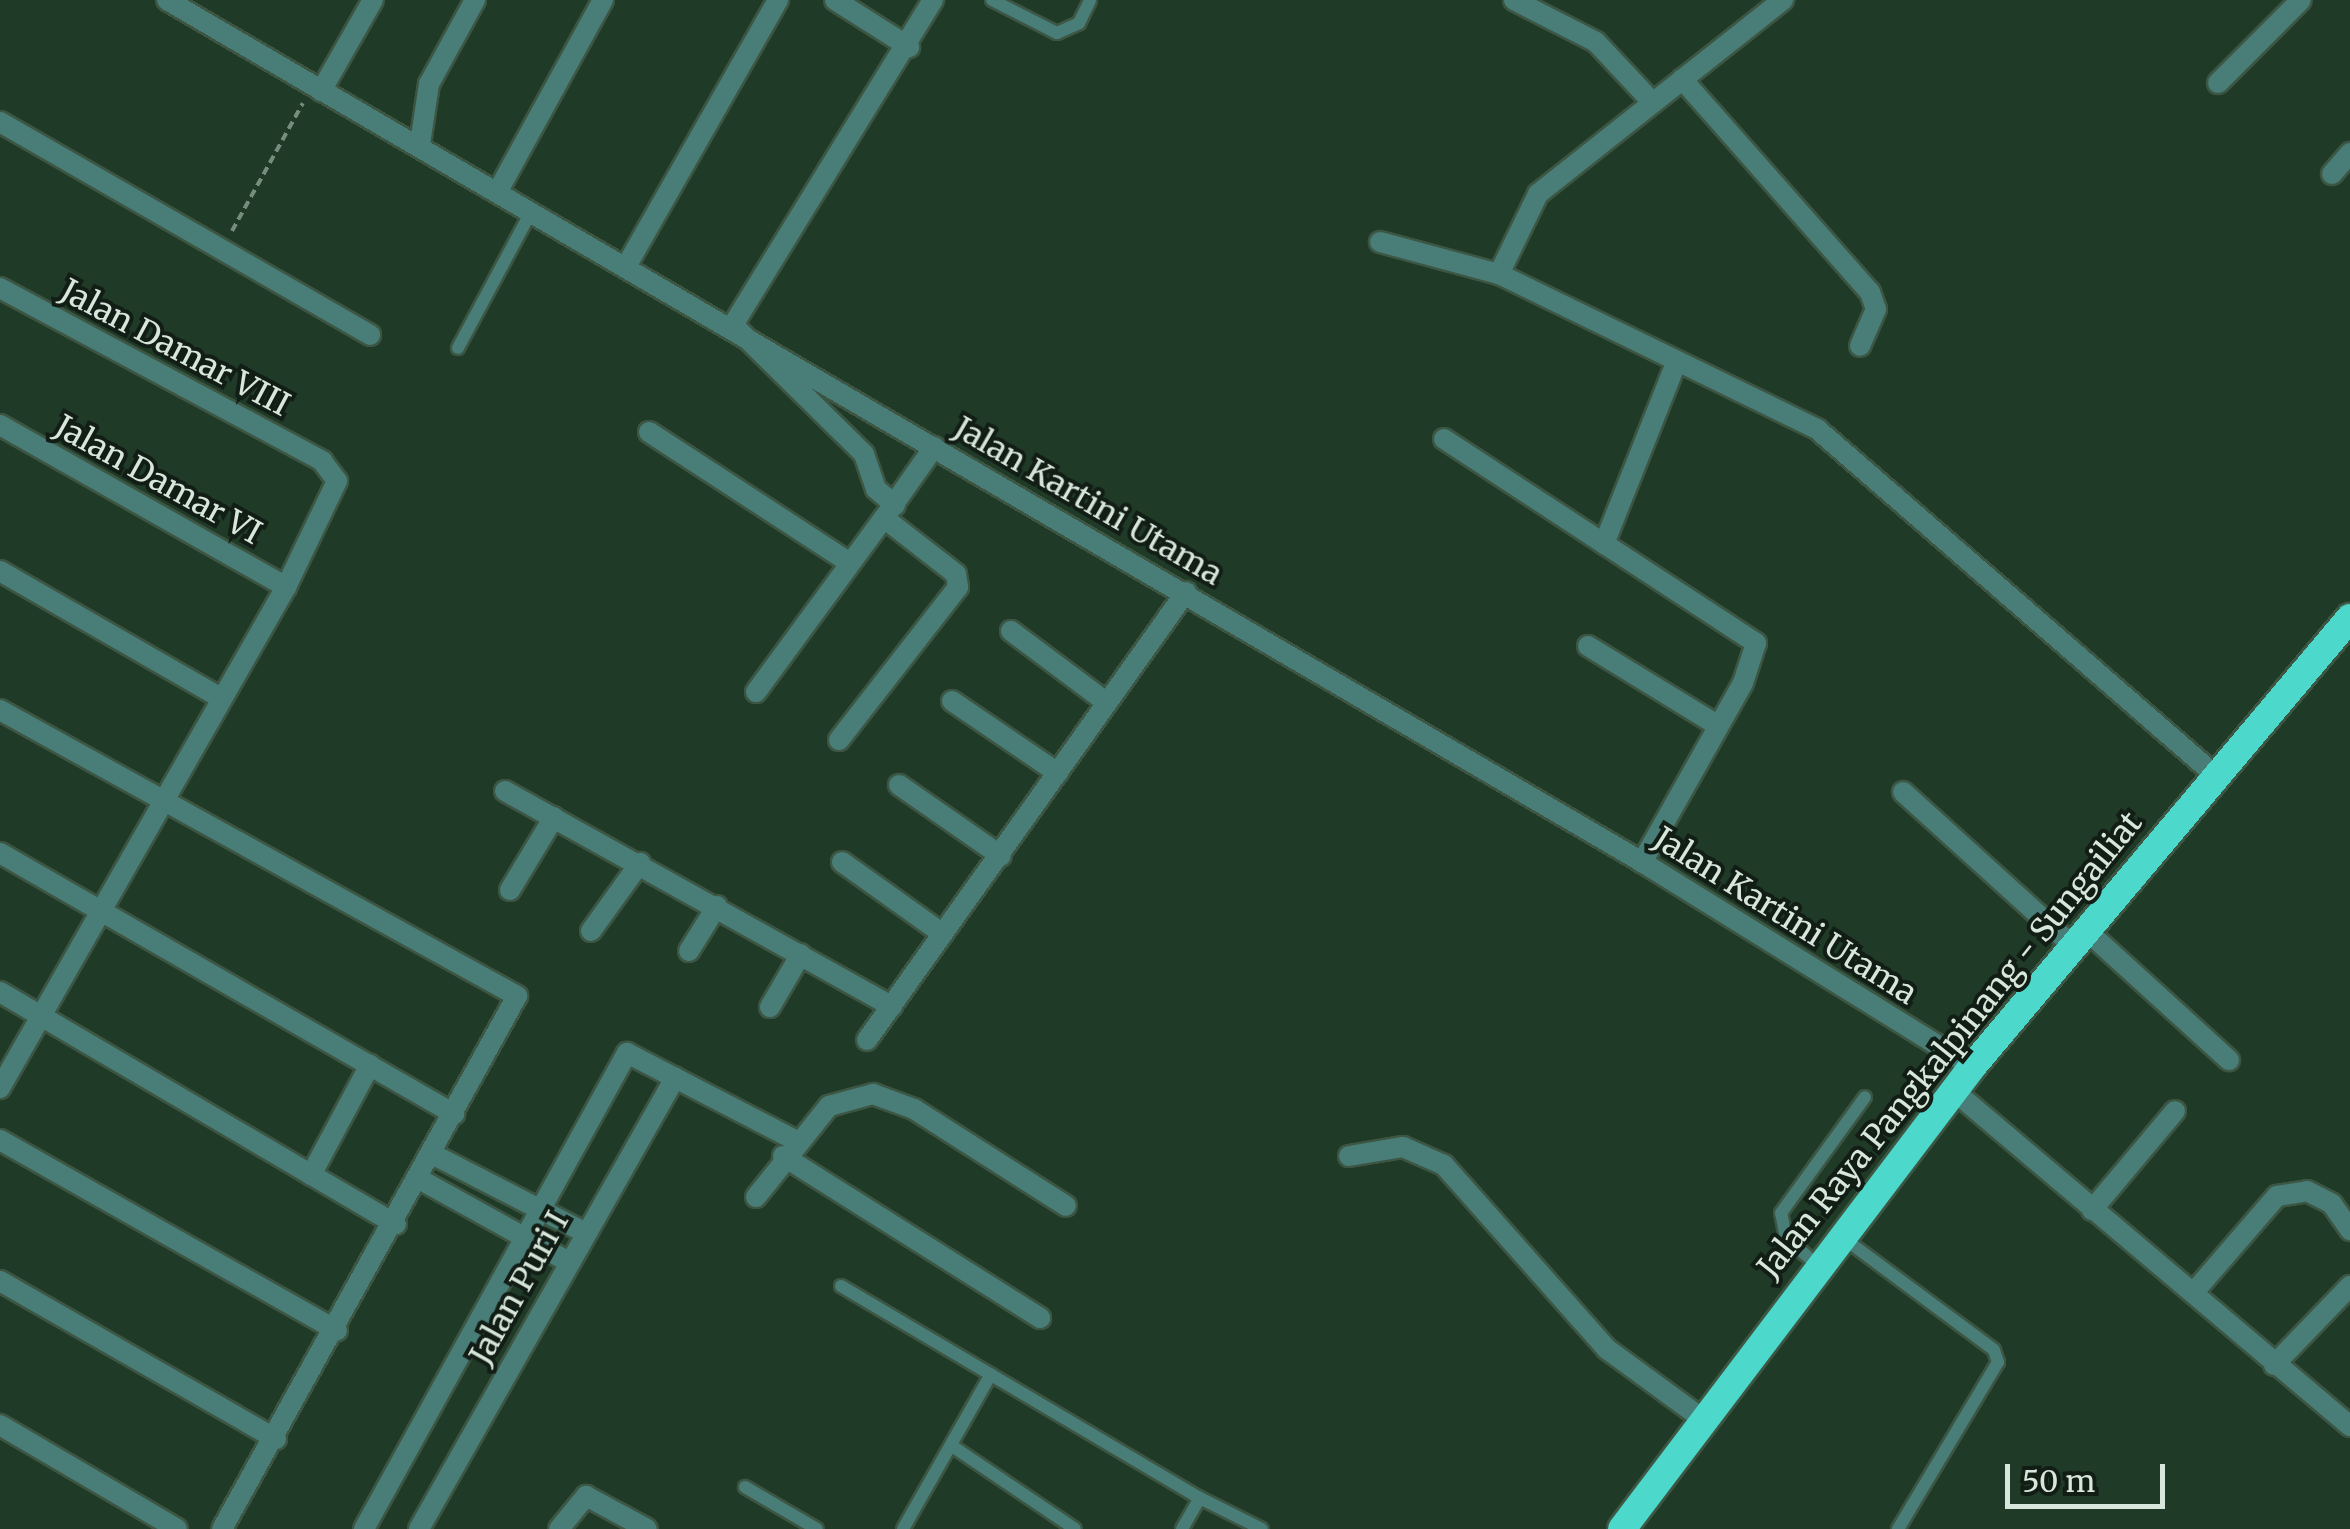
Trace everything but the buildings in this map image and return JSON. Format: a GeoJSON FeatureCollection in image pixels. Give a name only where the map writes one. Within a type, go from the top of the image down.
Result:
{"type":"FeatureCollection","features":[{"type":"Feature","properties":{"kind":"highway","name":"Jalan Raya Pangkalpinang - Sungailiat"},"geometry":{"type":"LineString","coordinates":[[1622,1529],[1816,1262],[1972,1067],[2349,620]]}},
{"type":"Feature","properties":{"kind":"street","name":"Jalan Kartini Utama"},"geometry":{"type":"LineString","coordinates":[[167,0],[628,263],[934,447],[1186,592],[1642,862],[1972,1067]]}},
{"type":"Feature","properties":{"kind":"street"},"geometry":{"type":"LineString","coordinates":[[316,88],[373,0]]}},
{"type":"Feature","properties":{"kind":"street"},"geometry":{"type":"LineString","coordinates":[[420,144],[429,84],[476,0]]}},
{"type":"Feature","properties":{"kind":"street"},"geometry":{"type":"LineString","coordinates":[[499,189],[603,0]]}},
{"type":"Feature","properties":{"kind":"street"},"geometry":{"type":"LineString","coordinates":[[628,263],[778,0]]}},
{"type":"Feature","properties":{"kind":"street"},"geometry":{"type":"LineString","coordinates":[[834,0],[909,47]]}},
{"type":"Feature","properties":{"kind":"street"},"geometry":{"type":"LineString","coordinates":[[839,740],[959,580],[890,511],[876,489],[864,454],[732,325],[909,47],[933,0]]}},
{"type":"Feature","properties":{"kind":"street"},"geometry":{"type":"LineString","coordinates":[[1745,0],[1761,18]]}},
{"type":"Feature","properties":{"kind":"street"},"geometry":{"type":"LineString","coordinates":[[1499,274],[1538,194],[1783,0]]}},
{"type":"Feature","properties":{"kind":"street"},"geometry":{"type":"LineString","coordinates":[[2218,83],[2301,0]]}},
{"type":"Feature","properties":{"kind":"street"},"geometry":{"type":"LineString","coordinates":[[1515,1],[1596,42],[1653,103]]}},
{"type":"Feature","properties":{"kind":"street"},"geometry":{"type":"LineString","coordinates":[[1682,80],[1870,292],[1876,309],[1860,346]]}},
{"type":"Feature","properties":{"kind":"street"},"geometry":{"type":"LineString","coordinates":[[0,122],[219,254],[370,335]]}},
{"type":"Feature","properties":{"kind":"street"},"geometry":{"type":"LineString","coordinates":[[2332,174],[2350,153]]}},
{"type":"Feature","properties":{"kind":"street"},"geometry":{"type":"LineString","coordinates":[[1380,242],[1499,274],[1817,429],[2215,775]]}},
{"type":"Feature","properties":{"kind":"street","name":"Jalan Damar VIII"},"geometry":{"type":"LineString","coordinates":[[0,288],[322,462],[337,481],[286,586]]}},
{"type":"Feature","properties":{"kind":"street"},"geometry":{"type":"LineString","coordinates":[[1604,544],[1677,361]]}},
{"type":"Feature","properties":{"kind":"street","name":"Jalan Damar VI"},"geometry":{"type":"LineString","coordinates":[[0,425],[286,586]]}},
{"type":"Feature","properties":{"kind":"street"},"geometry":{"type":"LineString","coordinates":[[649,432],[846,561]]}},
{"type":"Feature","properties":{"kind":"street"},"geometry":{"type":"LineString","coordinates":[[1444,439],[1756,643],[1717,725],[1642,862]]}},
{"type":"Feature","properties":{"kind":"street"},"geometry":{"type":"LineString","coordinates":[[756,692],[846,561],[890,511],[934,447]]}},
{"type":"Feature","properties":{"kind":"street"},"geometry":{"type":"LineString","coordinates":[[0,571],[221,698]]}},
{"type":"Feature","properties":{"kind":"street"},"geometry":{"type":"LineString","coordinates":[[0,1088],[286,586]]}},
{"type":"Feature","properties":{"kind":"street"},"geometry":{"type":"LineString","coordinates":[[868,1040],[1186,592]]}},
{"type":"Feature","properties":{"kind":"street"},"geometry":{"type":"LineString","coordinates":[[1011,631],[1106,702]]}},
{"type":"Feature","properties":{"kind":"street"},"geometry":{"type":"LineString","coordinates":[[1588,646],[1717,725]]}},
{"type":"Feature","properties":{"kind":"street"},"geometry":{"type":"LineString","coordinates":[[952,702],[1058,773]]}},
{"type":"Feature","properties":{"kind":"street"},"geometry":{"type":"LineString","coordinates":[[0,710],[517,996],[436,1156],[222,1529]]}},
{"type":"Feature","properties":{"kind":"street"},"geometry":{"type":"LineString","coordinates":[[899,786],[1001,856]]}},
{"type":"Feature","properties":{"kind":"street"},"geometry":{"type":"LineString","coordinates":[[505,791],[892,1006]]}},
{"type":"Feature","properties":{"kind":"street"},"geometry":{"type":"LineString","coordinates":[[1903,792],[2229,1060]]}},
{"type":"Feature","properties":{"kind":"street"},"geometry":{"type":"LineString","coordinates":[[510,890],[554,817]]}},
{"type":"Feature","properties":{"kind":"street"},"geometry":{"type":"LineString","coordinates":[[0,853],[454,1114]]}},
{"type":"Feature","properties":{"kind":"street"},"geometry":{"type":"LineString","coordinates":[[842,862],[944,934]]}},
{"type":"Feature","properties":{"kind":"street"},"geometry":{"type":"LineString","coordinates":[[592,930],[640,863]]}},
{"type":"Feature","properties":{"kind":"street"},"geometry":{"type":"LineString","coordinates":[[689,951],[717,906]]}},
{"type":"Feature","properties":{"kind":"street"},"geometry":{"type":"LineString","coordinates":[[770,1007],[801,954]]}},
{"type":"Feature","properties":{"kind":"street"},"geometry":{"type":"LineString","coordinates":[[0,992],[396,1224]]}},
{"type":"Feature","properties":{"kind":"street"},"geometry":{"type":"LineString","coordinates":[[364,1529],[627,1052],[788,1148],[1040,1318]]}},
{"type":"Feature","properties":{"kind":"street"},"geometry":{"type":"LineString","coordinates":[[310,1175],[370,1065]]}},
{"type":"Feature","properties":{"kind":"street","name":"Jalan Puri I"},"geometry":{"type":"LineString","coordinates":[[419,1529],[584,1232],[675,1078]]}},
{"type":"Feature","properties":{"kind":"street"},"geometry":{"type":"LineString","coordinates":[[1954,1091],[2350,1426]]}},
{"type":"Feature","properties":{"kind":"street"},"geometry":{"type":"LineString","coordinates":[[756,1196],[788,1148],[845,1095],[873,1094],[1066,1206]]}},
{"type":"Feature","properties":{"kind":"street"},"geometry":{"type":"LineString","coordinates":[[2092,1210],[2175,1112]]}},
{"type":"Feature","properties":{"kind":"street"},"geometry":{"type":"LineString","coordinates":[[0,1140],[337,1331]]}},
{"type":"Feature","properties":{"kind":"street"},"geometry":{"type":"LineString","coordinates":[[1349,1156],[1403,1147],[1444,1165],[1607,1349],[1700,1417]]}},
{"type":"Feature","properties":{"kind":"street"},"geometry":{"type":"LineString","coordinates":[[436,1156],[584,1232]]}},
{"type":"Feature","properties":{"kind":"street"},"geometry":{"type":"LineString","coordinates":[[421,1180],[569,1262]]}},
{"type":"Feature","properties":{"kind":"street"},"geometry":{"type":"LineString","coordinates":[[2194,1292],[2277,1196],[2308,1191],[2332,1204],[2350,1230]]}},
{"type":"Feature","properties":{"kind":"street"},"geometry":{"type":"LineString","coordinates":[[0,1281],[276,1439]]}},
{"type":"Feature","properties":{"kind":"street"},"geometry":{"type":"LineString","coordinates":[[2274,1365],[2350,1286]]}},
{"type":"Feature","properties":{"kind":"street"},"geometry":{"type":"LineString","coordinates":[[0,1426],[177,1529]]}},
{"type":"Feature","properties":{"kind":"street"},"geometry":{"type":"LineString","coordinates":[[559,1529],[586,1496],[647,1529]]}},
{"type":"Feature","properties":{"kind":"lane"},"geometry":{"type":"LineString","coordinates":[[992,0],[1057,33],[1079,23],[1090,0]]}},
{"type":"Feature","properties":{"kind":"lane"},"geometry":{"type":"LineString","coordinates":[[458,348],[533,208]]}},
{"type":"Feature","properties":{"kind":"lane"},"geometry":{"type":"LineString","coordinates":[[1816,1262],[1786,1238],[1780,1214],[1865,1096]]}},
{"type":"Feature","properties":{"kind":"lane"},"geometry":{"type":"LineString","coordinates":[[1839,1234],[1994,1350],[1998,1362],[1898,1529]]}},
{"type":"Feature","properties":{"kind":"lane"},"geometry":{"type":"LineString","coordinates":[[841,1286],[1200,1498],[1262,1529]]}},
{"type":"Feature","properties":{"kind":"lane"},"geometry":{"type":"LineString","coordinates":[[903,1529],[991,1374]]}},
{"type":"Feature","properties":{"kind":"lane"},"geometry":{"type":"LineString","coordinates":[[952,1446],[1075,1529]]}},
{"type":"Feature","properties":{"kind":"lane"},"geometry":{"type":"LineString","coordinates":[[745,1487],[817,1529]]}},
{"type":"Feature","properties":{"kind":"lane"},"geometry":{"type":"LineString","coordinates":[[1182,1529],[1200,1498]]}},
{"type":"Feature","properties":{"kind":"path"},"geometry":{"type":"LineString","coordinates":[[219,254],[316,88]]}}]}
